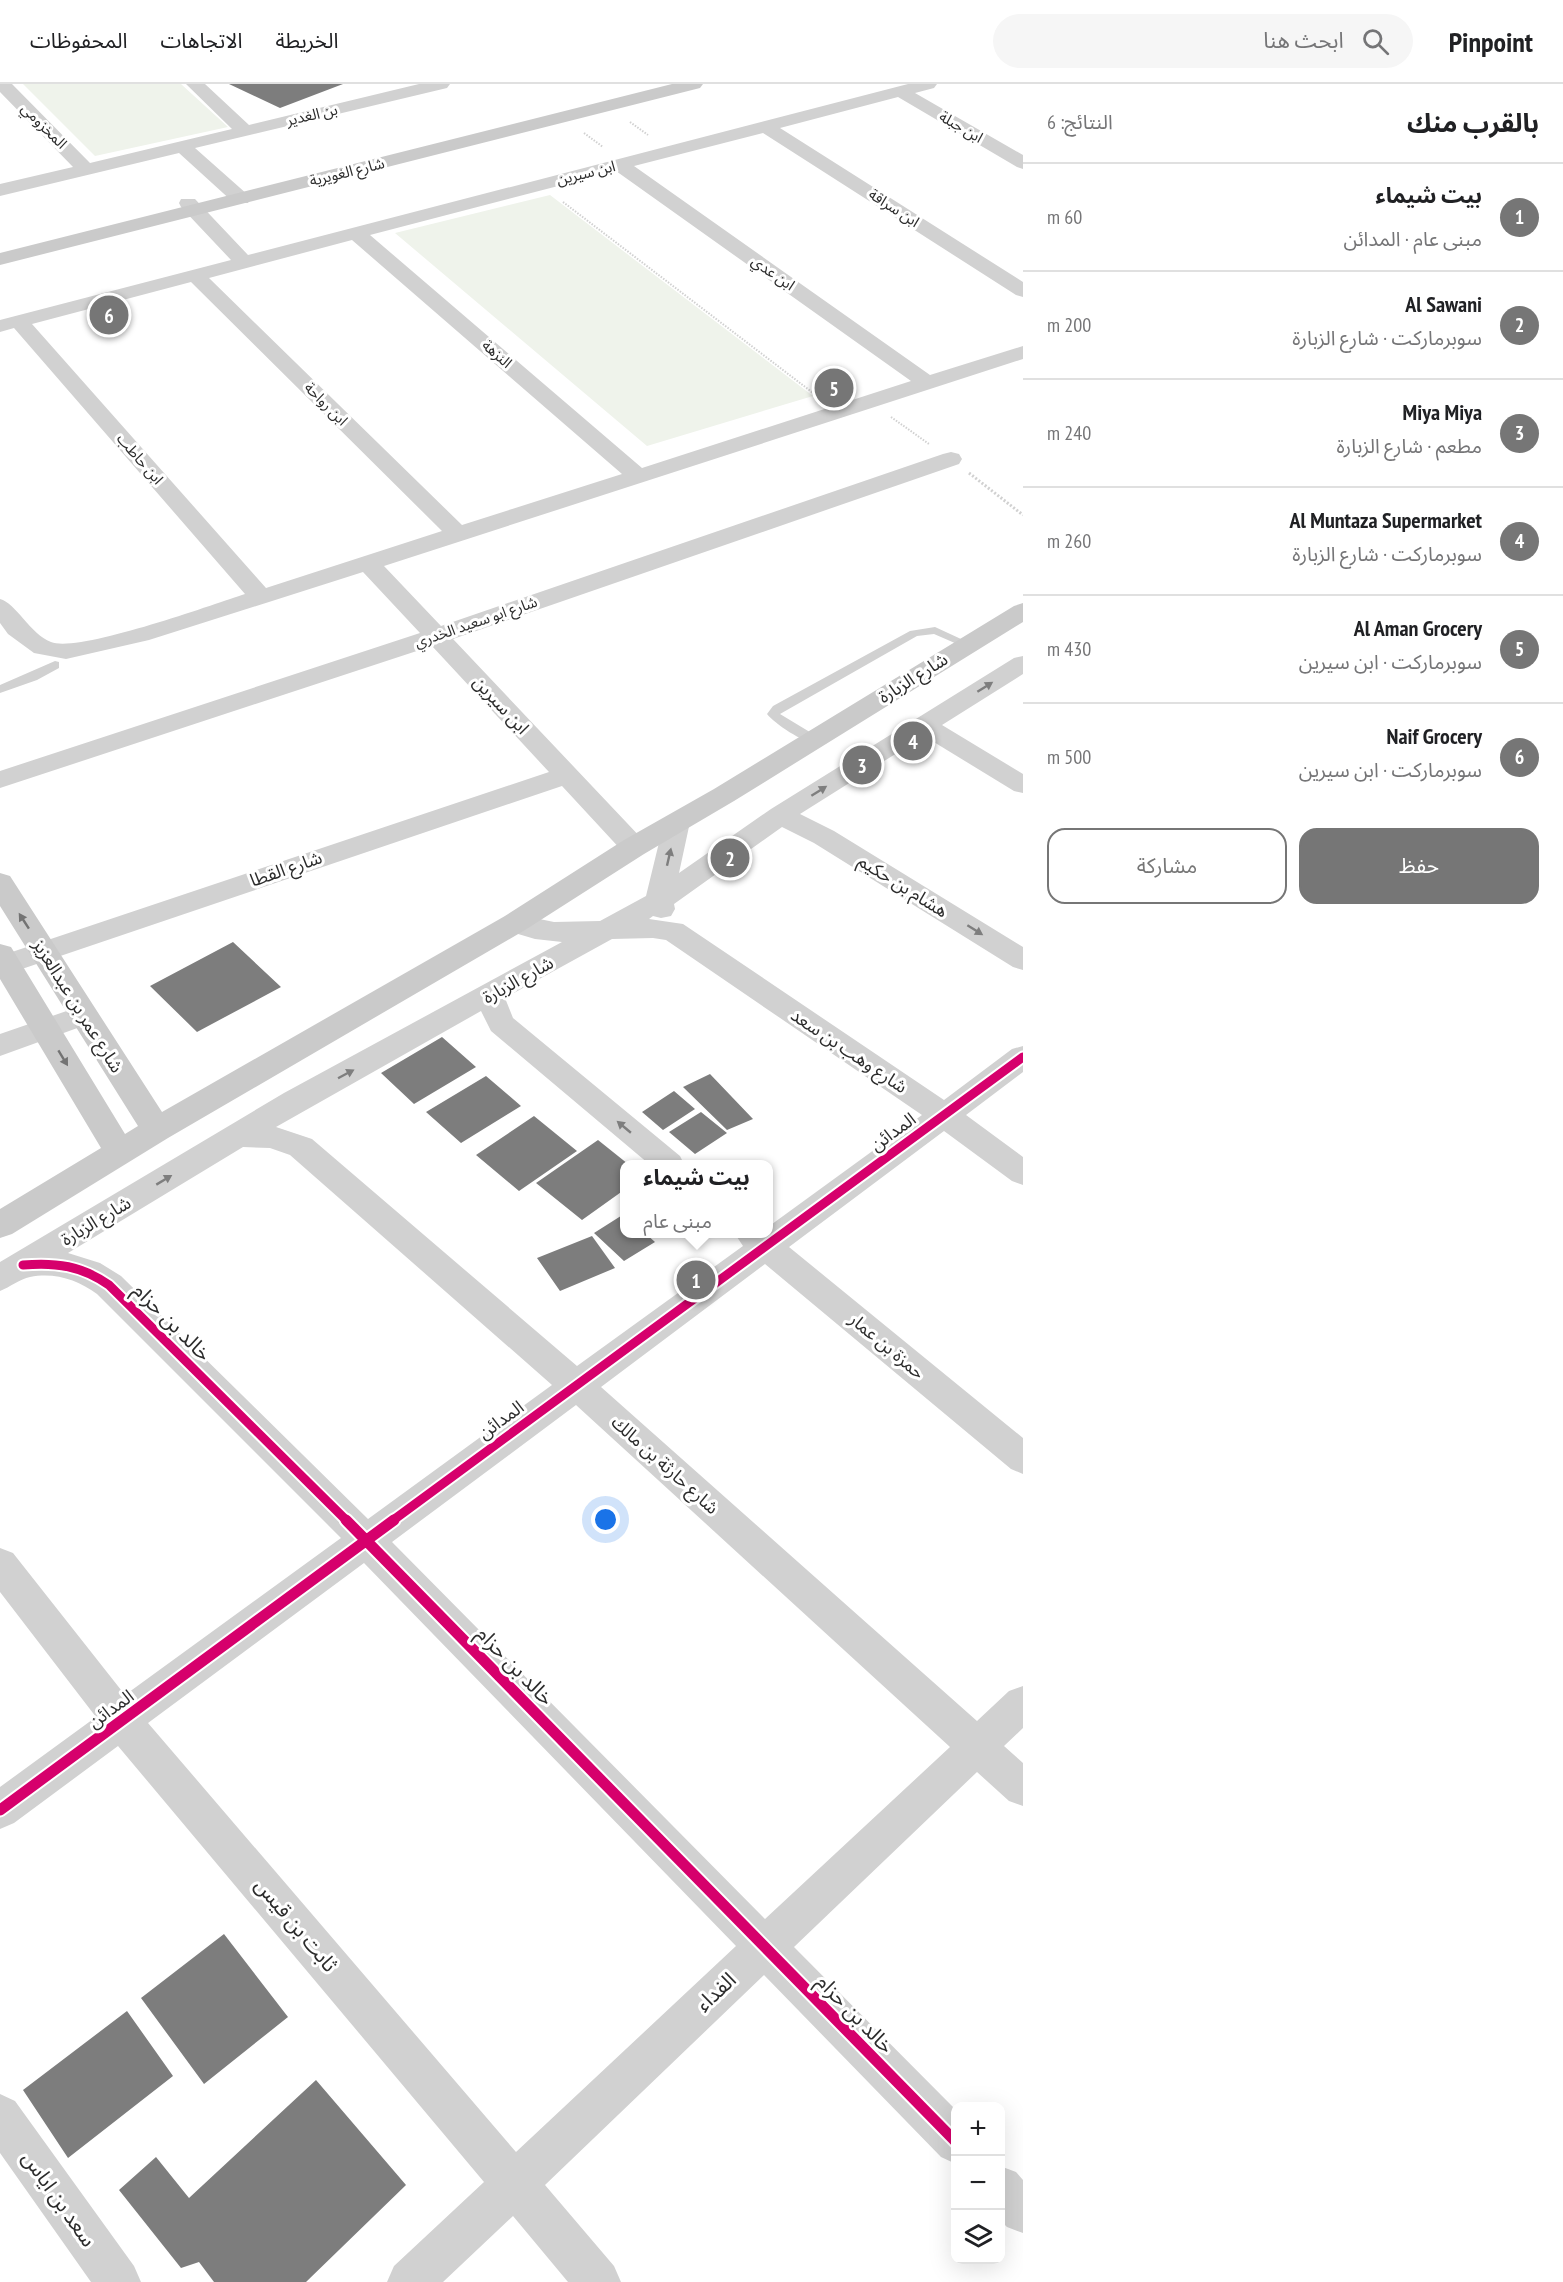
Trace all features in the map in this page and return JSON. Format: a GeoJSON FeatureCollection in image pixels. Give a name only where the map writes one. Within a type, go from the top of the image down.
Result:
{"type":"FeatureCollection","features":[{"type":"Feature","properties":{"kind":"street","name":"المخزومي"},"geometry":{"type":"LineString","coordinates":[[2,84],[86,169]]}},
{"type":"Feature","properties":{"kind":"street"},"geometry":{"type":"LineString","coordinates":[[195,84],[245,131]]}},
{"type":"Feature","properties":{"kind":"street","name":"بن الغدير"},"geometry":{"type":"LineString","coordinates":[[0,190],[245,131],[396,89],[441,84]]}},
{"type":"Feature","properties":{"kind":"street","name":"شارع الغويرية"},"geometry":{"type":"LineString","coordinates":[[0,259],[237,195],[575,111],[657,84]]}},
{"type":"Feature","properties":{"kind":"street","name":"شارع الغويرية"},"geometry":{"type":"LineString","coordinates":[[575,111],[607,106],[694,84]]}},
{"type":"Feature","properties":{"kind":"street","name":"ابن سيرين"},"geometry":{"type":"LineString","coordinates":[[9,324],[928,84]]}},
{"type":"Feature","properties":{"kind":"street","name":"ابن جبلة"},"geometry":{"type":"LineString","coordinates":[[900,91],[1023,163]]}},
{"type":"Feature","properties":{"kind":"street","name":"ابن سراقة"},"geometry":{"type":"LineString","coordinates":[[765,126],[1023,291]]}},
{"type":"Feature","properties":{"kind":"street"},"geometry":{"type":"LineString","coordinates":[[182,146],[237,195]]}},
{"type":"Feature","properties":{"kind":"street","name":"ابن عدي"},"geometry":{"type":"LineString","coordinates":[[622,164],[926,382]]}},
{"type":"Feature","properties":{"kind":"street"},"geometry":{"type":"LineString","coordinates":[[192,207],[244,262]]}},
{"type":"Feature","properties":{"kind":"street","name":"شارع الغويرية"},"geometry":{"type":"LineString","coordinates":[[0,248],[192,207]]}},
{"type":"Feature","properties":{"kind":"street","name":"النزهة"},"geometry":{"type":"LineString","coordinates":[[356,233],[638,476]]}},
{"type":"Feature","properties":{"kind":"street","name":"ابن رواحة"},"geometry":{"type":"LineString","coordinates":[[195,275],[457,533]]}},
{"type":"Feature","properties":{"kind":"street","name":"ابن حاطب"},"geometry":{"type":"LineString","coordinates":[[9,324],[261,597]]}},
{"type":"Feature","properties":{"kind":"street"},"geometry":{"type":"LineString","coordinates":[[0,606],[17,629],[43,648],[57,652],[76,651],[140,635],[261,597],[1023,352]]}},
{"type":"Feature","properties":{"kind":"street","name":"شارع ابو سعيد الخدري"},"geometry":{"type":"LineString","coordinates":[[0,780],[437,636],[951,459]]}},
{"type":"Feature","properties":{"kind":"street","name":"ابن سيرين"},"geometry":{"type":"LineString","coordinates":[[368,563],[634,847]]}},
{"type":"Feature","properties":{"kind":"street","name":"شارع الزبارة"},"geometry":{"type":"LineString","coordinates":[[0,1225],[156,1130],[515,923],[634,847],[814,740],[1023,611]]}},
{"type":"Feature","properties":{"kind":"street"},"geometry":{"type":"LineString","coordinates":[[17,629],[18,641],[29,656],[39,663],[55,665],[72,663],[115,648],[140,635]]}},
{"type":"Feature","properties":{"kind":"street","name":"شارع الزبارة"},"geometry":{"type":"LineString","coordinates":[[12,1271],[295,1101],[490,996],[659,901],[780,815],[1023,663]]}},
{"type":"Feature","properties":{"kind":"street"},"geometry":{"type":"LineString","coordinates":[[924,725],[1023,785]]}},
{"type":"Feature","properties":{"kind":"street","name":"شارع القطا"},"geometry":{"type":"LineString","coordinates":[[3,959],[43,951],[567,775]]}},
{"type":"Feature","properties":{"kind":"street","name":"هشام بن حكيم"},"geometry":{"type":"LineString","coordinates":[[780,815],[824,837],[1023,960]]}},
{"type":"Feature","properties":{"kind":"street"},"geometry":{"type":"LineString","coordinates":[[659,901],[677,822]]}},
{"type":"Feature","properties":{"kind":"street","name":"شارع عمر بن عبدالعزيز"},"geometry":{"type":"LineString","coordinates":[[1,885],[156,1130]]}},
{"type":"Feature","properties":{"kind":"street","name":"شارع وهب بن سعد"},"geometry":{"type":"LineString","coordinates":[[659,901],[661,910],[673,931],[944,1115],[1023,1173]]}},
{"type":"Feature","properties":{"kind":"street","name":"شارع وهب بن سعد"},"geometry":{"type":"LineString","coordinates":[[515,923],[554,934],[641,927],[673,931]]}},
{"type":"Feature","properties":{"kind":"street"},"geometry":{"type":"LineString","coordinates":[[3,959],[120,1152]]}},
{"type":"Feature","properties":{"kind":"street"},"geometry":{"type":"LineString","coordinates":[[490,996],[501,1024],[664,1160]]}},
{"type":"Feature","properties":{"kind":"street"},"geometry":{"type":"LineString","coordinates":[[0,1045],[84,1015]]}},
{"type":"Feature","properties":{"kind":"street","name":"المدائن"},"geometry":{"type":"LineString","coordinates":[[773,1231],[944,1115],[1023,1057]]}},
{"type":"Feature","properties":{"kind":"street"},"geometry":{"type":"LineString","coordinates":[[295,1101],[293,1125],[301,1147]]}},
{"type":"Feature","properties":{"kind":"street","name":"شارع حارثة بن مالك"},"geometry":{"type":"LineString","coordinates":[[239,1135],[272,1137],[301,1147],[576,1385],[1023,1788]]}},
{"type":"Feature","properties":{"kind":"street","name":"المدائن"},"geometry":{"type":"LineString","coordinates":[[0,1810],[576,1385],[759,1240]]}},
{"type":"Feature","properties":{"kind":"street","name":"حمزة بن عمار"},"geometry":{"type":"LineString","coordinates":[[759,1240],[1023,1459]]}},
{"type":"Feature","properties":{"kind":"street","name":"خالد بن حزام"},"geometry":{"type":"LineString","coordinates":[[12,1271],[62,1263],[88,1271],[109,1285],[366,1540],[951,2137]]}},
{"type":"Feature","properties":{"kind":"street","name":"ثابت بن قيس"},"geometry":{"type":"LineString","coordinates":[[0,1564],[122,1721],[598,2282]]}},
{"type":"Feature","properties":{"kind":"street","name":"الفداء"},"geometry":{"type":"LineString","coordinates":[[410,2282],[1023,1703]]}},
{"type":"Feature","properties":{"kind":"street","name":"سعد بن اياس"},"geometry":{"type":"LineString","coordinates":[[0,2116],[118,2282]]}},
{"type":"Feature","properties":{"kind":"street"},"geometry":{"type":"LineString","coordinates":[[1005,2193],[1023,2211]]}},
{"type":"Feature","properties":{"kind":"lane"},"geometry":{"type":"LineString","coordinates":[[814,740],[780,721],[773,714],[777,709],[914,633],[935,630],[968,645]]}},
{"type":"Feature","properties":{"kind":"lane"},"geometry":{"type":"LineString","coordinates":[[0,689],[33,677],[55,665]]}},
{"type":"Feature","properties":{"kind":"path"},"geometry":{"type":"LineString","coordinates":[[607,106],[671,151]]}},
{"type":"Feature","properties":{"kind":"path"},"geometry":{"type":"LineString","coordinates":[[575,111],[622,164]]}},
{"type":"Feature","properties":{"kind":"path"},"geometry":{"type":"LineString","coordinates":[[541,185],[837,411]]}},
{"type":"Feature","properties":{"kind":"shaded area"},"geometry":{"type":"Polygon","coordinates":[[[23,84],[181,84],[228,127],[95,156],[23,84]]]}},
{"type":"Feature","properties":{"kind":"shaded area"},"geometry":{"type":"Polygon","coordinates":[[[550,195],[813,396],[647,446],[395,233],[550,195]]]}},
{"type":"Feature","properties":{"kind":"building"},"geometry":{"type":"Polygon","coordinates":[[[229,84],[343,84],[280,108],[229,84]]]}},
{"type":"Feature","properties":{"kind":"building"},"geometry":{"type":"Polygon","coordinates":[[[233,942],[281,987],[197,1032],[150,986],[233,942]]]}},
{"type":"Feature","properties":{"kind":"building"},"geometry":{"type":"Polygon","coordinates":[[[442,1037],[476,1067],[414,1104],[381,1073],[442,1037]]]}},
{"type":"Feature","properties":{"kind":"building"},"geometry":{"type":"Polygon","coordinates":[[[710,1074],[753,1119],[727,1130],[683,1087],[710,1074]]]}},
{"type":"Feature","properties":{"kind":"building"},"geometry":{"type":"Polygon","coordinates":[[[486,1076],[521,1106],[461,1143],[426,1112],[486,1076]]]}},
{"type":"Feature","properties":{"kind":"building"},"geometry":{"type":"Polygon","coordinates":[[[674,1091],[695,1109],[663,1130],[642,1112],[674,1091]]]}},
{"type":"Feature","properties":{"kind":"building"},"geometry":{"type":"Polygon","coordinates":[[[701,1112],[727,1133],[695,1154],[669,1132],[701,1112]]]}},
{"type":"Feature","properties":{"kind":"building"},"geometry":{"type":"Polygon","coordinates":[[[534,1116],[577,1151],[519,1191],[476,1155],[534,1116]]]}},
{"type":"Feature","properties":{"kind":"building"},"geometry":{"type":"Polygon","coordinates":[[[598,1140],[623,1160],[620,1160],[620,1193],[582,1220],[536,1183],[598,1140]]]}},
{"type":"Feature","properties":{"kind":"building"},"geometry":{"type":"Polygon","coordinates":[[[620,1217],[620,1238],[650,1238],[655,1242],[624,1261],[594,1233],[620,1217]]]}},
{"type":"Feature","properties":{"kind":"building"},"geometry":{"type":"Polygon","coordinates":[[[592,1236],[615,1268],[560,1291],[537,1258],[592,1236]]]}},
{"type":"Feature","properties":{"kind":"building"},"geometry":{"type":"Polygon","coordinates":[[[224,1934],[288,2017],[204,2084],[141,1998],[224,1934]]]}},
{"type":"Feature","properties":{"kind":"building"},"geometry":{"type":"Polygon","coordinates":[[[127,2011],[173,2076],[68,2158],[23,2090],[127,2011]]]}},
{"type":"Feature","properties":{"kind":"building"},"geometry":{"type":"Polygon","coordinates":[[[316,2080],[406,2185],[306,2282],[214,2282],[199,2262],[181,2268],[119,2190],[156,2157],[189,2198],[316,2080]]]}},
{"type":"Feature","properties":{"kind":"cycle path"},"geometry":{"type":"LineString","coordinates":[[0,1810],[1023,1057]]}},
{"type":"Feature","properties":{"kind":"cycle path"},"geometry":{"type":"LineString","coordinates":[[23,1265],[47,1263],[79,1268],[109,1285],[366,1540],[951,2137]]}},
{"type":"Feature","properties":{"kind":"place","name":"Naif Grocery"},"geometry":{"type":"Point","coordinates":[109,315]}},
{"type":"Feature","properties":{"kind":"place","name":"Al Aman Grocery"},"geometry":{"type":"Point","coordinates":[834,388]}},
{"type":"Feature","properties":{"kind":"place","name":"Al Muntaza Supermarket"},"geometry":{"type":"Point","coordinates":[913,741]}},
{"type":"Feature","properties":{"kind":"place","name":"Miya Miya"},"geometry":{"type":"Point","coordinates":[862,765]}},
{"type":"Feature","properties":{"kind":"place","name":"Al Sawani"},"geometry":{"type":"Point","coordinates":[730,858]}},
{"type":"Feature","properties":{"kind":"place","name":"بيت شيماء"},"geometry":{"type":"Point","coordinates":[696,1280]}}]}
